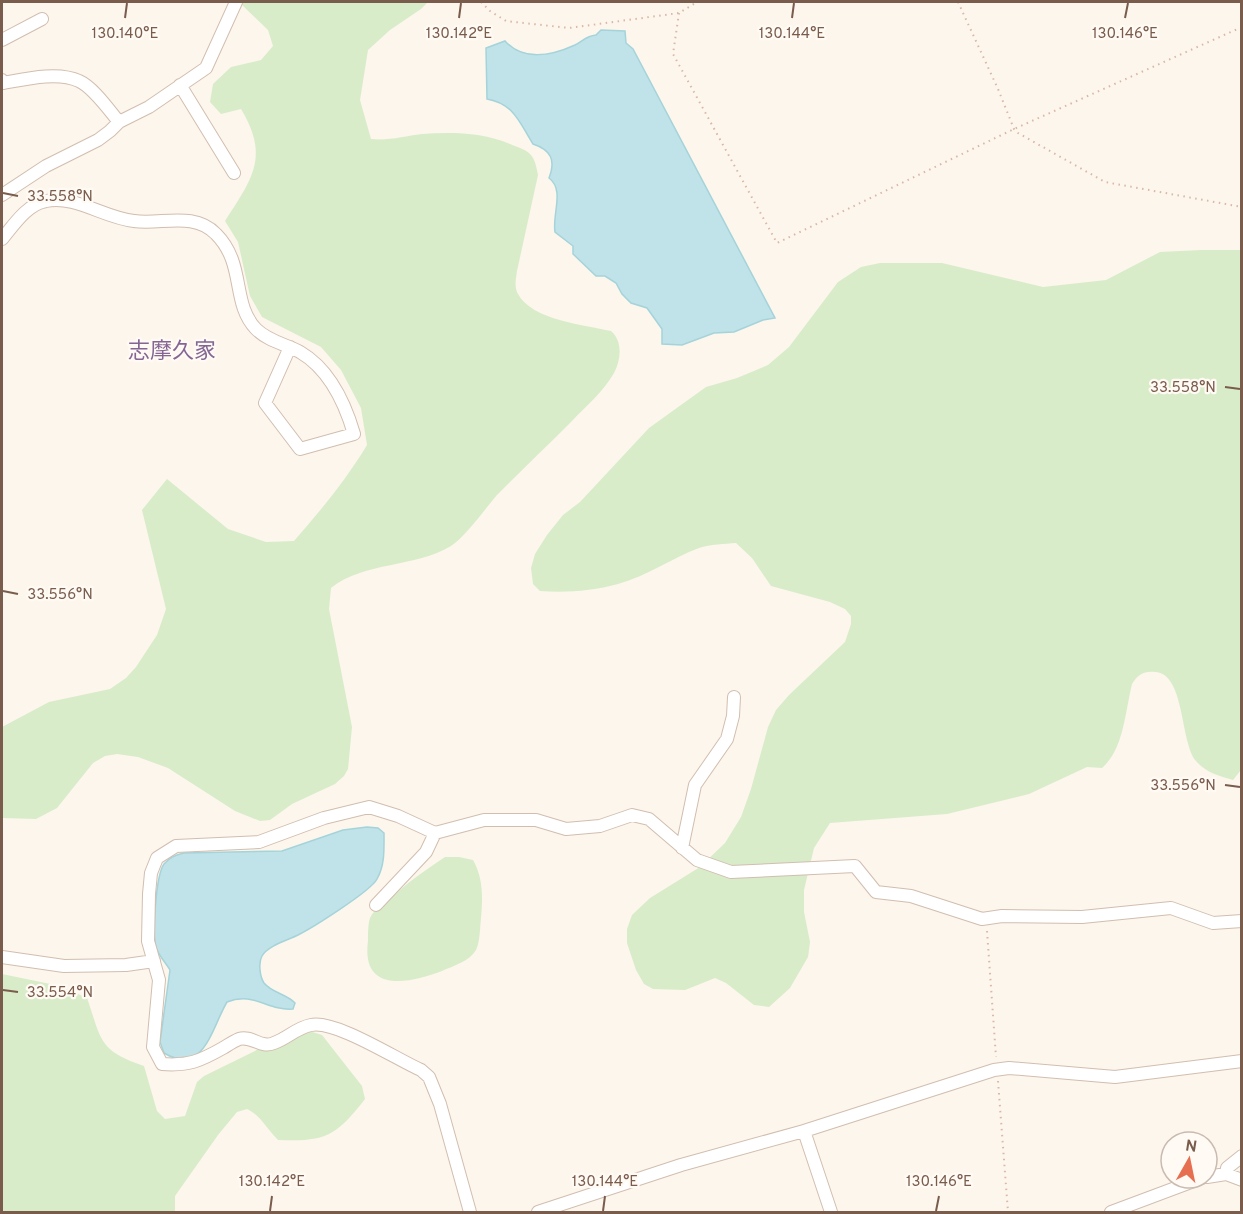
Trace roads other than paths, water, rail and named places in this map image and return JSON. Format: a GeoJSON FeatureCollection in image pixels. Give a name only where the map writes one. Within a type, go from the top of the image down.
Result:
{"type":"FeatureCollection","features":[{"type":"Feature","properties":{"kind":"street"},"geometry":{"type":"LineString","coordinates":[[2,195],[46,166],[98,140],[120,122],[149,107],[206,68],[236,2]]}},
{"type":"Feature","properties":{"kind":"street"},"geometry":{"type":"LineString","coordinates":[[2,40],[42,19]]}},
{"type":"Feature","properties":{"kind":"street"},"geometry":{"type":"LineString","coordinates":[[2,80],[3,83],[37,77],[80,81],[120,122]]}},
{"type":"Feature","properties":{"kind":"street"},"geometry":{"type":"LineString","coordinates":[[180,85],[234,173]]}},
{"type":"Feature","properties":{"kind":"street"},"geometry":{"type":"LineString","coordinates":[[2,239],[30,209],[47,200],[71,201],[118,218],[134,221],[182,220],[205,225],[216,233],[234,260],[240,293],[248,318],[256,329],[269,339],[290,347],[312,361],[331,382],[354,434],[300,449],[265,403],[290,347]]}},
{"type":"Feature","properties":{"kind":"street"},"geometry":{"type":"LineString","coordinates":[[682,848],[695,785],[727,739],[733,716],[734,697]]}},
{"type":"Feature","properties":{"kind":"street"},"geometry":{"type":"LineString","coordinates":[[470,1212],[437,1095],[429,1077],[421,1070],[359,1038],[334,1028],[314,1024],[298,1028],[274,1043],[264,1046],[247,1038],[238,1040],[198,1062],[181,1065],[162,1064],[153,1047],[159,980],[148,941],[151,873],[157,858],[176,846],[259,842],[324,818],[369,807],[398,816],[435,833],[484,820],[536,820],[566,829],[600,826],[632,814],[649,819],[697,860],[731,872],[855,866],[876,892],[911,896],[982,919],[1002,916],[1082,917],[1171,908],[1213,923],[1242,921]]}},
{"type":"Feature","properties":{"kind":"street"},"geometry":{"type":"LineString","coordinates":[[376,905],[426,852],[435,833]]}},
{"type":"Feature","properties":{"kind":"street"},"geometry":{"type":"LineString","coordinates":[[2,957],[64,966],[126,965],[154,961]]}},
{"type":"Feature","properties":{"kind":"street"},"geometry":{"type":"LineString","coordinates":[[538,1212],[681,1165],[804,1131],[994,1070],[1009,1068],[1115,1077],[1242,1061]]}},
{"type":"Feature","properties":{"kind":"street"},"geometry":{"type":"LineString","coordinates":[[804,1131],[831,1212]]}},
{"type":"Feature","properties":{"kind":"street"},"geometry":{"type":"LineString","coordinates":[[1226,1174],[1227,1168],[1242,1156]]}},
{"type":"Feature","properties":{"kind":"street"},"geometry":{"type":"LineString","coordinates":[[1219,1175],[1226,1174],[1242,1180]]}},
{"type":"Feature","properties":{"kind":"street"},"geometry":{"type":"LineString","coordinates":[[1111,1212],[1126,1210],[1174,1190]]}},
{"type":"Feature","properties":{"kind":"water"},"geometry":{"type":"Polygon","coordinates":[[[601,30],[625,31],[626,43],[633,49],[775,318],[763,320],[734,332],[714,333],[682,345],[662,344],[662,329],[647,308],[631,303],[616,283],[605,276],[596,276],[573,254],[573,246],[555,232],[557,196],[554,183],[549,178],[552,161],[544,149],[533,144],[510,110],[504,105],[487,99],[486,48],[505,41],[520,52],[547,54],[575,45],[596,35],[601,30]]]}},
{"type":"Feature","properties":{"kind":"water"},"geometry":{"type":"Polygon","coordinates":[[[378,828],[384,833],[383,863],[377,879],[341,909],[298,935],[273,946],[265,952],[261,959],[260,970],[264,983],[292,1000],[295,1003],[293,1009],[284,1009],[245,999],[227,1002],[205,1046],[198,1054],[189,1059],[178,1059],[164,1053],[160,1042],[170,970],[157,950],[154,930],[157,891],[164,864],[184,853],[282,851],[343,830],[378,828]]]}},
{"type":"Feature","properties":{"kind":"district","name":"志摩久家"},"geometry":{"type":"Point","coordinates":[172,350]}}]}
